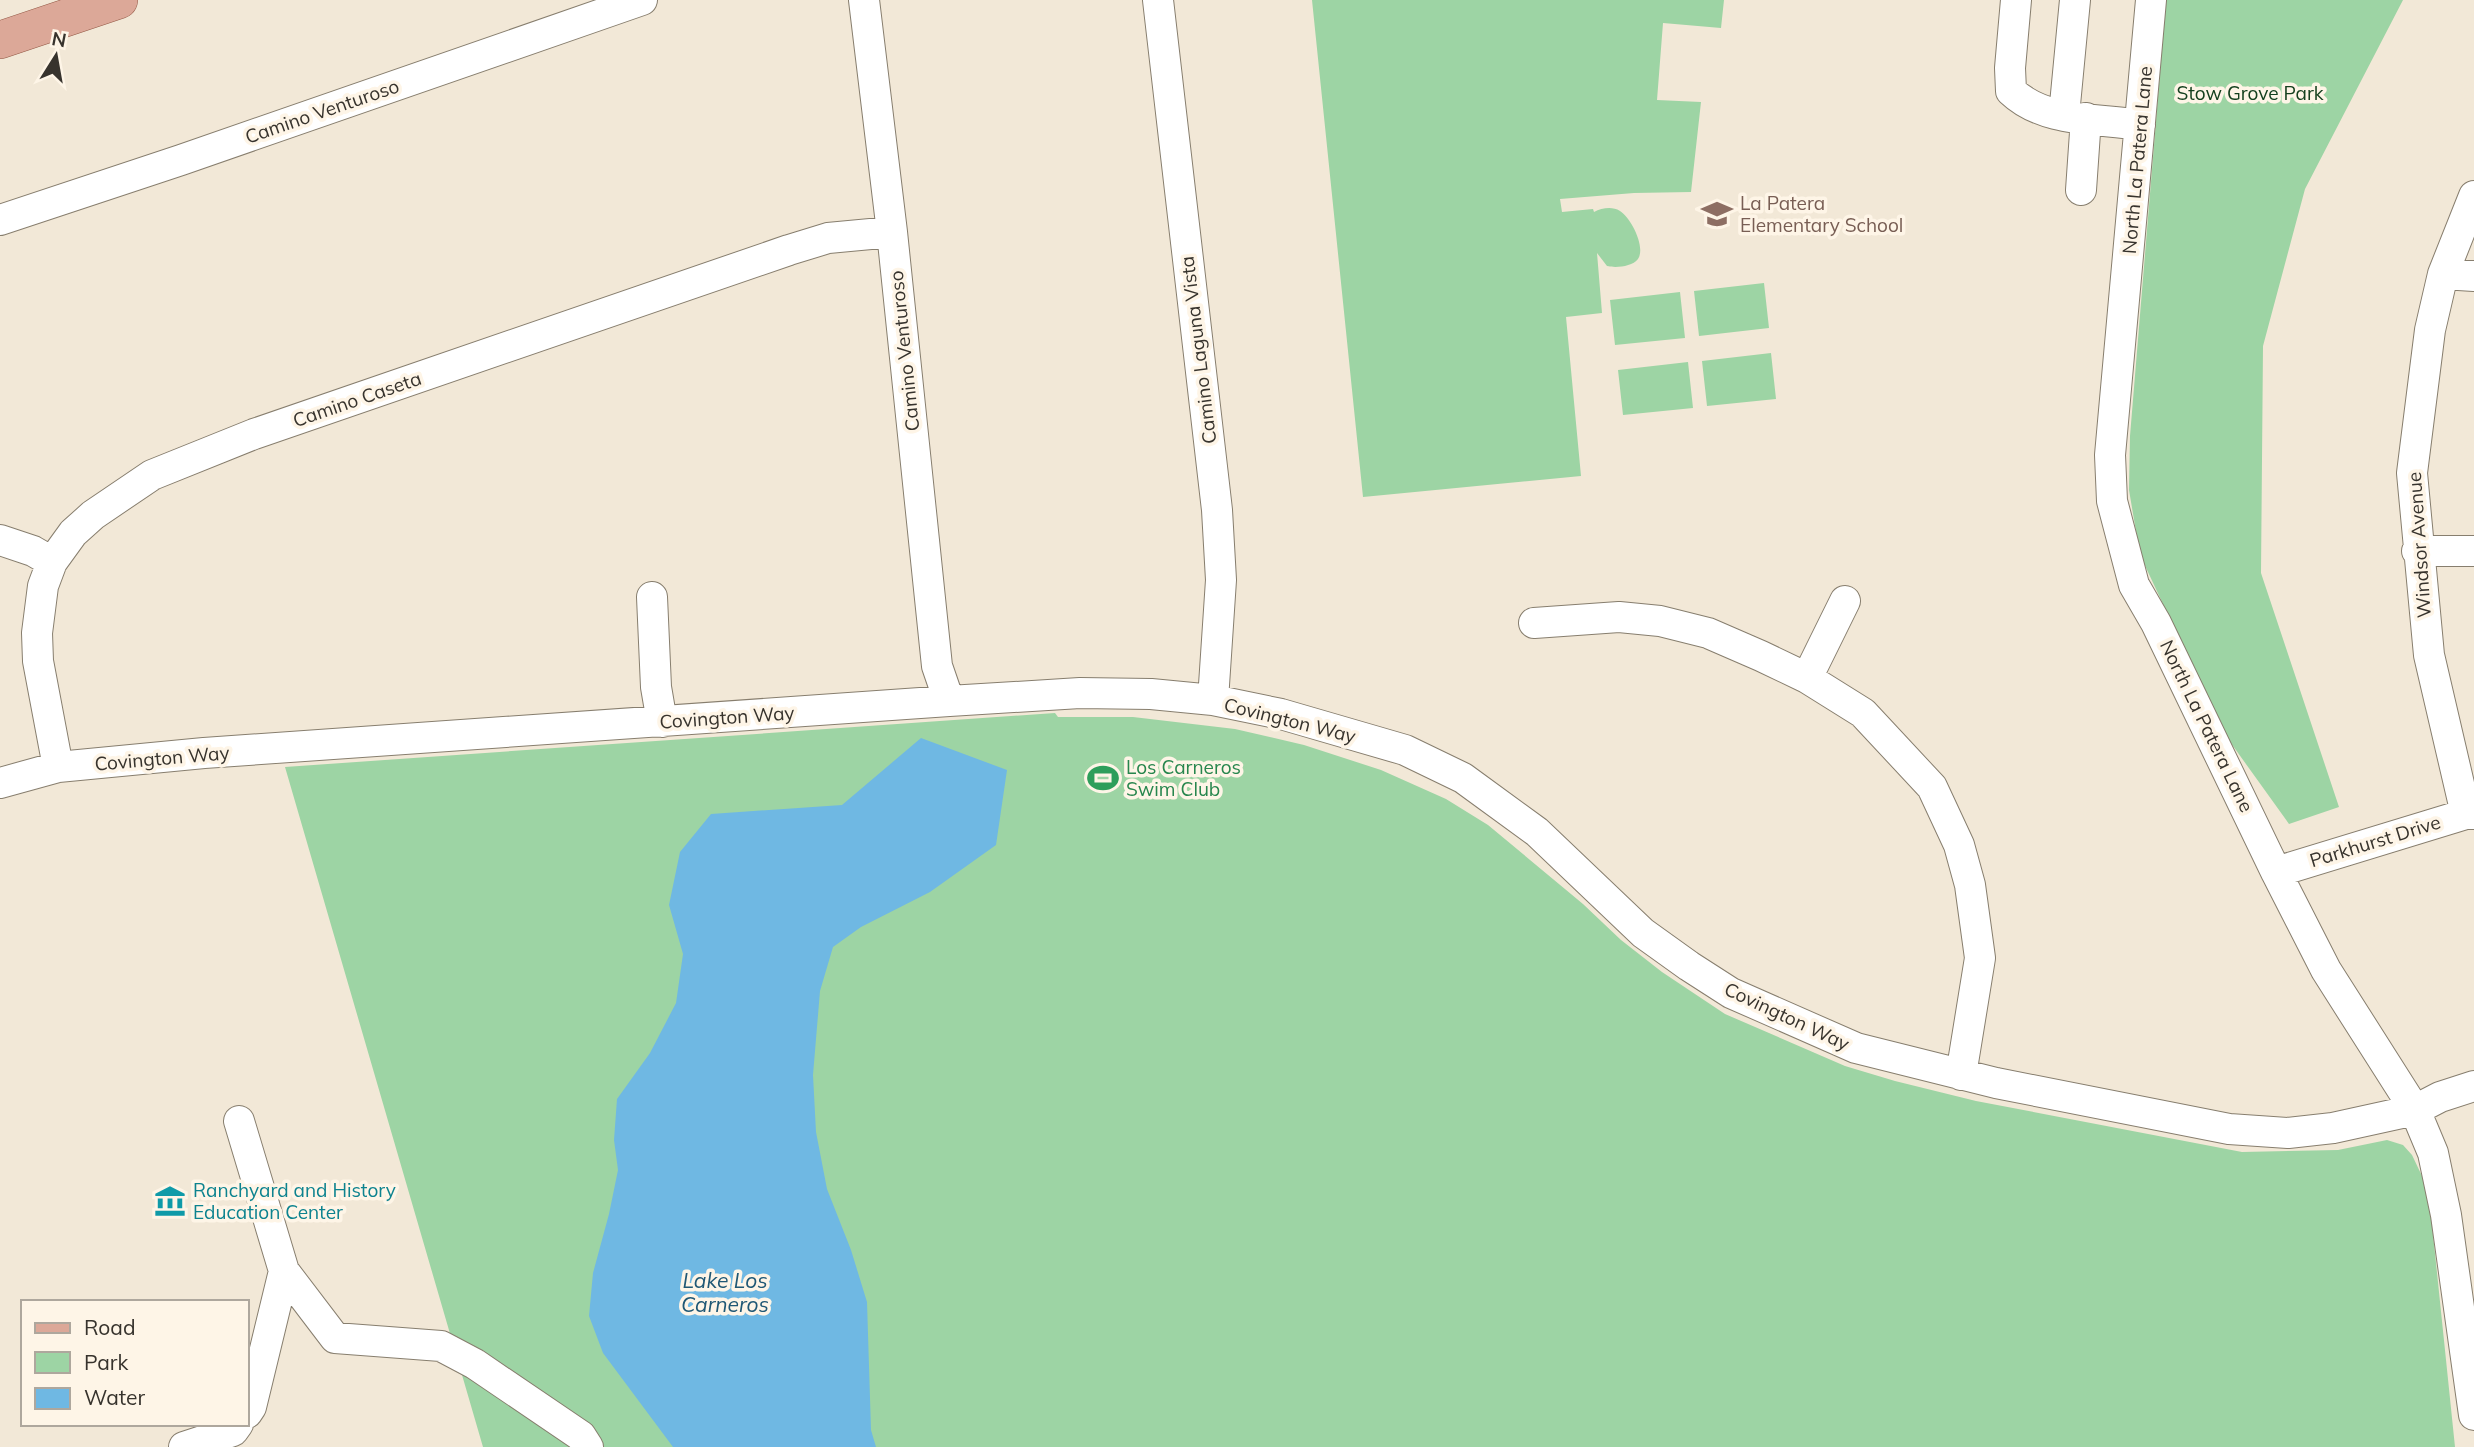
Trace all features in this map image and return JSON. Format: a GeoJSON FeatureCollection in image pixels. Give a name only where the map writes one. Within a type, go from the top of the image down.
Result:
{"type":"FeatureCollection","features":[{"type":"Feature","properties":{"kind":"main road"},"geometry":{"type":"LineString","coordinates":[[0,40],[119,0]]}},
{"type":"Feature","properties":{"kind":"street","name":"Camino Venturoso"},"geometry":{"type":"LineString","coordinates":[[0,219],[181,160],[642,0]]}},
{"type":"Feature","properties":{"kind":"street","name":"Camino Venturoso"},"geometry":{"type":"LineString","coordinates":[[864,0],[892,232],[937,666],[949,701]]}},
{"type":"Feature","properties":{"kind":"street","name":"Camino Laguna Vista"},"geometry":{"type":"LineString","coordinates":[[1158,0],[1217,510],[1221,580],[1213,700]]}},
{"type":"Feature","properties":{"kind":"street"},"geometry":{"type":"LineString","coordinates":[[2016,0],[2010,68],[2011,91],[2024,103],[2048,113],[2140,125]]}},
{"type":"Feature","properties":{"kind":"street"},"geometry":{"type":"LineString","coordinates":[[2074,0],[2075,117],[2081,191]]}},
{"type":"Feature","properties":{"kind":"street","name":"North La Patera Lane"},"geometry":{"type":"LineString","coordinates":[[2151,0],[2110,455],[2112,501],[2134,585],[2162,634],[2276,873],[2326,971],[2415,1110],[2432,1153],[2446,1215],[2474,1415]]}},
{"type":"Feature","properties":{"kind":"street","name":"Windsor Avenue"},"geometry":{"type":"LineString","coordinates":[[2470,814],[2429,655],[2417,551],[2412,473],[2430,330],[2443,274],[2474,197]]}},
{"type":"Feature","properties":{"kind":"street","name":"Camino Caseta"},"geometry":{"type":"LineString","coordinates":[[58,767],[38,661],[37,633],[43,586],[52,562],[74,533],[93,516],[152,475],[254,435],[789,250],[828,238],[892,232]]}},
{"type":"Feature","properties":{"kind":"street"},"geometry":{"type":"LineString","coordinates":[[2443,274],[2474,276]]}},
{"type":"Feature","properties":{"kind":"street"},"geometry":{"type":"LineString","coordinates":[[0,540],[33,551],[52,562]]}},
{"type":"Feature","properties":{"kind":"street"},"geometry":{"type":"LineString","coordinates":[[2417,551],[2474,551]]}},
{"type":"Feature","properties":{"kind":"street"},"geometry":{"type":"LineString","coordinates":[[652,597],[656,687],[662,722]]}},
{"type":"Feature","properties":{"kind":"street"},"geometry":{"type":"LineString","coordinates":[[1807,678],[1845,601]]}},
{"type":"Feature","properties":{"kind":"street"},"geometry":{"type":"LineString","coordinates":[[1534,624],[1619,617],[1661,621],[1708,633],[1807,678],[1863,713],[1932,787],[1959,845],[1970,885],[1980,958],[1961,1075]]}},
{"type":"Feature","properties":{"kind":"street","name":"Covington Way"},"geometry":{"type":"LineString","coordinates":[[0,783],[58,767],[218,752],[949,701],[1080,693],[1151,694],[1213,700],[1281,714],[1405,750],[1463,778],[1537,832],[1643,933],[1731,993],[1856,1048],[1961,1075],[2229,1129],[2288,1133],[2333,1128],[2415,1110],[2440,1097],[2474,1086]]}},
{"type":"Feature","properties":{"kind":"street","name":"Parkhurst Drive"},"geometry":{"type":"LineString","coordinates":[[2276,873],[2470,814]]}},
{"type":"Feature","properties":{"kind":"street"},"geometry":{"type":"LineString","coordinates":[[239,1121],[284,1270],[335,1338],[441,1346],[475,1364],[581,1436],[588,1447]]}},
{"type":"Feature","properties":{"kind":"street"},"geometry":{"type":"LineString","coordinates":[[248,1412],[284,1270]]}},
{"type":"Feature","properties":{"kind":"street"},"geometry":{"type":"LineString","coordinates":[[184,1447],[233,1431],[237,1426]]}},
{"type":"Feature","properties":{"kind":"green space"},"geometry":{"type":"Polygon","coordinates":[[[1312,0],[1724,0],[1721,28],[1663,23],[1657,100],[1701,102],[1691,192],[1560,199],[1562,212],[1617,209],[1633,226],[1640,247],[1638,259],[1623,266],[1607,266],[1597,253],[1602,313],[1566,317],[1581,476],[1363,497],[1312,0]]]}},
{"type":"Feature","properties":{"kind":"green space","name":"Stow Grove Park"},"geometry":{"type":"Polygon","coordinates":[[[2166,0],[2403,0],[2305,189],[2263,346],[2261,573],[2339,807],[2289,824],[2223,732],[2140,555],[2129,490],[2130,436],[2166,0]]]}},
{"type":"Feature","properties":{"kind":"green space"},"geometry":{"type":"Polygon","coordinates":[[[1764,283],[1769,328],[1699,336],[1694,291],[1764,283]]]}},
{"type":"Feature","properties":{"kind":"green space"},"geometry":{"type":"Polygon","coordinates":[[[1680,292],[1685,338],[1615,345],[1610,300],[1680,292]]]}},
{"type":"Feature","properties":{"kind":"green space"},"geometry":{"type":"Polygon","coordinates":[[[1771,353],[1776,399],[1707,406],[1702,361],[1771,353]]]}},
{"type":"Feature","properties":{"kind":"green space"},"geometry":{"type":"Polygon","coordinates":[[[1688,362],[1693,408],[1623,415],[1618,370],[1688,362]]]}},
{"type":"Feature","properties":{"kind":"green space"},"geometry":{"type":"Polygon","coordinates":[[[1055,713],[1058,717],[1133,717],[1235,729],[1304,745],[1381,770],[1446,799],[1488,825],[1662,972],[1725,1014],[1845,1066],[1976,1101],[2242,1152],[2338,1150],[2387,1140],[2403,1145],[2412,1155],[2422,1176],[2430,1205],[2455,1447],[483,1447],[285,767],[1055,713]]]}},
{"type":"Feature","properties":{"kind":"water","name":"Lake Los Carneros"},"geometry":{"type":"Polygon","coordinates":[[[921,738],[1007,770],[996,845],[930,892],[861,927],[833,947],[820,991],[813,1075],[816,1132],[827,1189],[851,1250],[867,1302],[871,1430],[876,1447],[673,1447],[603,1353],[589,1316],[593,1273],[618,1170],[614,1140],[617,1099],[650,1053],[676,1003],[683,954],[669,905],[680,852],[711,814],[842,805],[921,738]]]}},
{"type":"Feature","properties":{"kind":"place","name":"La Patera Elementary School"},"geometry":{"type":"Point","coordinates":[1717,214]}},
{"type":"Feature","properties":{"kind":"place","name":"Los Carneros Swim Club"},"geometry":{"type":"Point","coordinates":[1103,778]}},
{"type":"Feature","properties":{"kind":"place","name":"Ranchyard and History Education Center"},"geometry":{"type":"Point","coordinates":[170,1201]}}]}
